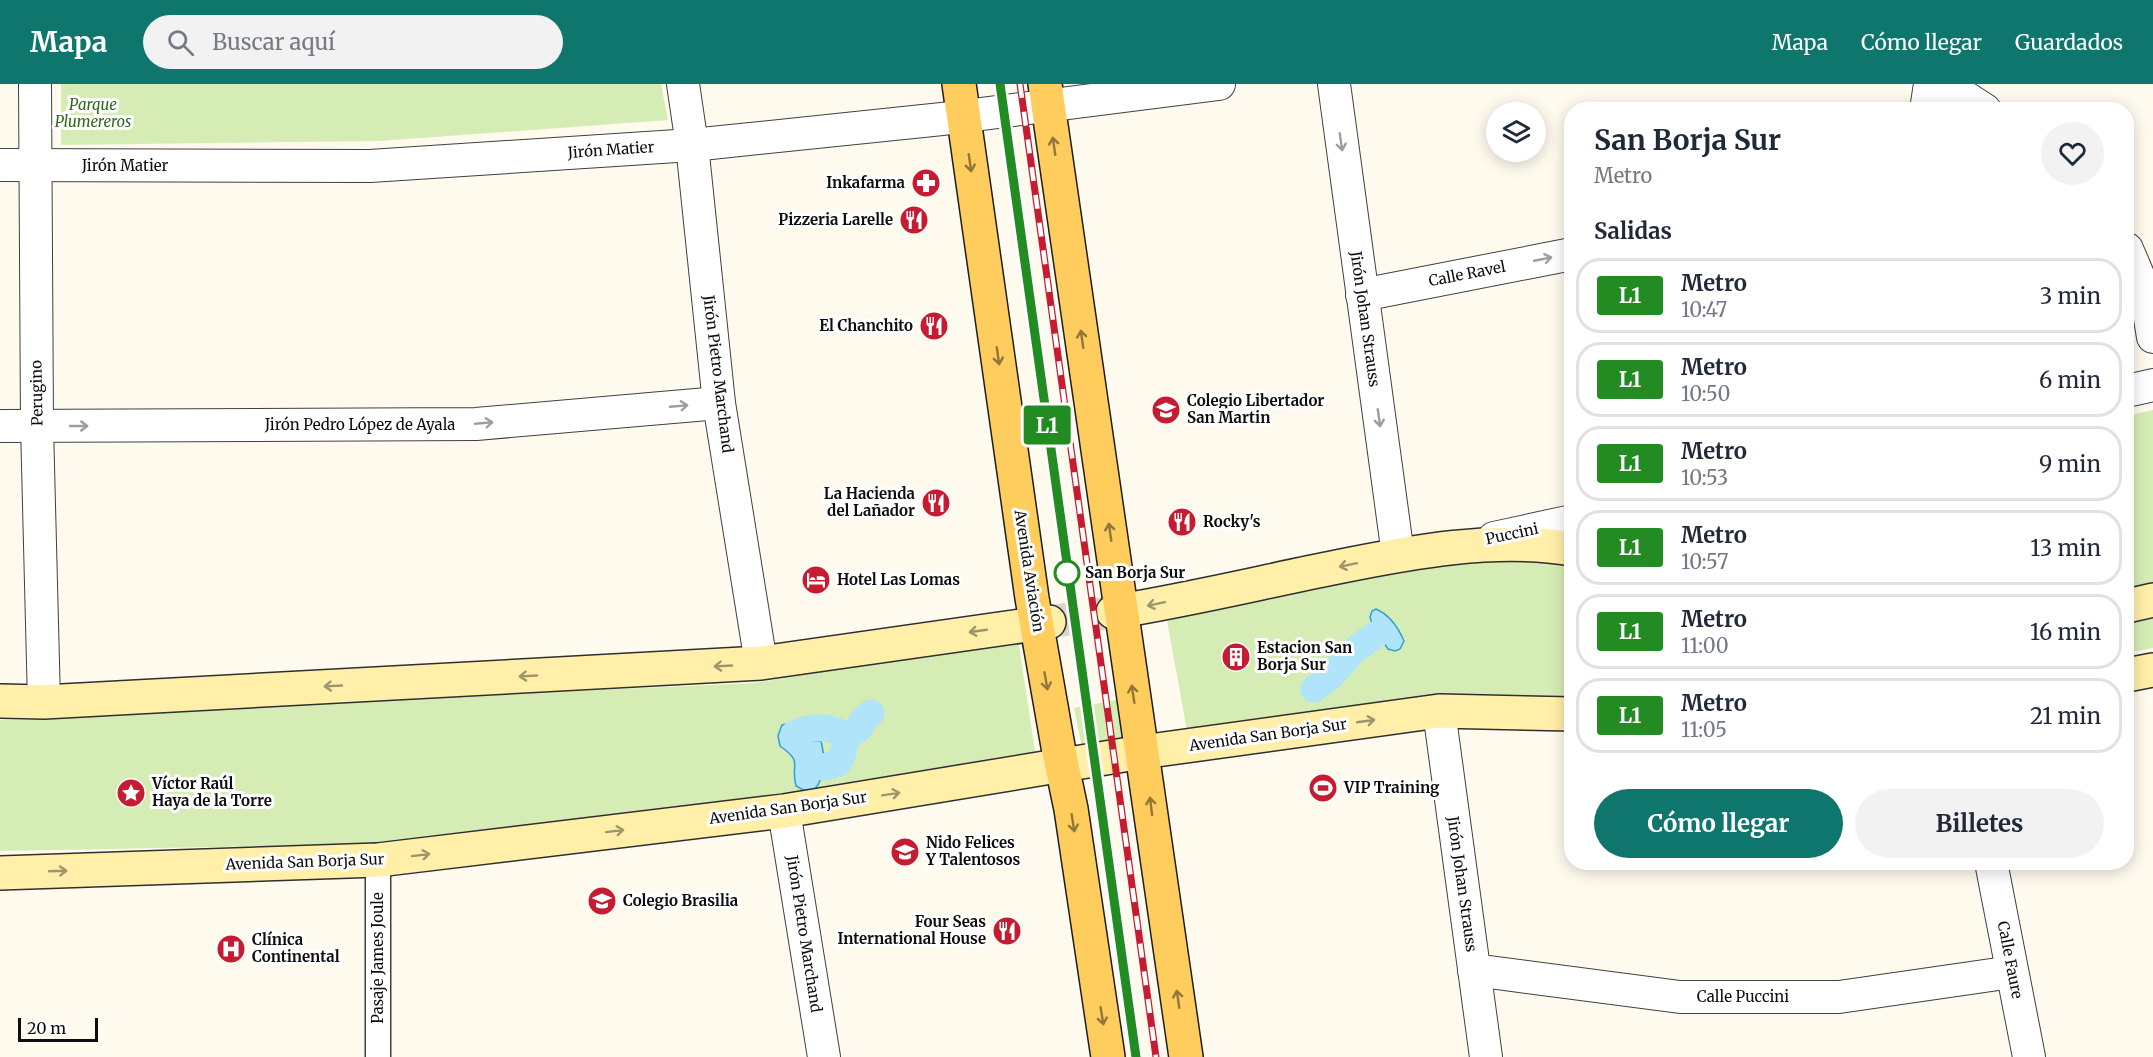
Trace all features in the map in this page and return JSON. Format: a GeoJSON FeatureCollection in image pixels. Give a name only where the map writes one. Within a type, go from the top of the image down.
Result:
{"type":"FeatureCollection","features":[{"type":"Feature","properties":{"kind":"main road","name":"Avenida Aviación"},"geometry":{"type":"LineString","coordinates":[[959,84],[1043,623],[1061,766],[1071,809],[1108,1057]]}},
{"type":"Feature","properties":{"kind":"main road"},"geometry":{"type":"LineString","coordinates":[[1046,95],[1117,611],[1142,752],[1186,1057]]}},
{"type":"Feature","properties":{"kind":"main road"},"geometry":{"type":"LineString","coordinates":[[1117,611],[1398,555],[1452,547],[1546,545],[1564,548]]}},
{"type":"Feature","properties":{"kind":"main road"},"geometry":{"type":"LineString","coordinates":[[2134,604],[2153,600]]}},
{"type":"Feature","properties":{"kind":"main road"},"geometry":{"type":"LineString","coordinates":[[0,701],[44,702],[761,663],[1043,623]]}},
{"type":"Feature","properties":{"kind":"main road"},"geometry":{"type":"LineString","coordinates":[[2134,674],[2153,670]]}},
{"type":"Feature","properties":{"kind":"main road","name":"Avenida San Borja Sur"},"geometry":{"type":"LineString","coordinates":[[0,873],[378,860],[784,811],[1142,752],[1439,711],[1564,714]]}},
{"type":"Feature","properties":{"kind":"street","name":"Perugino"},"geometry":{"type":"LineString","coordinates":[[35,84],[37,426],[44,702]]}},
{"type":"Feature","properties":{"kind":"street","name":"Jirón Pietro Marchand"},"geometry":{"type":"LineString","coordinates":[[683,84],[692,145],[719,403],[761,663]]}},
{"type":"Feature","properties":{"kind":"street","name":"Jirón Matier"},"geometry":{"type":"LineString","coordinates":[[0,165],[370,166],[692,145],[964,116],[1046,95],[1219,84]]}},
{"type":"Feature","properties":{"kind":"street","name":"Jirón Johan Strauss"},"geometry":{"type":"LineString","coordinates":[[1334,84],[1398,555]]}},
{"type":"Feature","properties":{"kind":"street"},"geometry":{"type":"LineString","coordinates":[[1927,102],[1930,84]]}},
{"type":"Feature","properties":{"kind":"street"},"geometry":{"type":"LineString","coordinates":[[1945,84],[1973,102]]}},
{"type":"Feature","properties":{"kind":"street","name":"Calle Ravel"},"geometry":{"type":"LineString","coordinates":[[1362,295],[1564,256]]}},
{"type":"Feature","properties":{"kind":"street"},"geometry":{"type":"LineString","coordinates":[[2134,266],[2146,294],[2153,337]]}},
{"type":"Feature","properties":{"kind":"street"},"geometry":{"type":"LineString","coordinates":[[2134,389],[2153,385]]}},
{"type":"Feature","properties":{"kind":"street","name":"Jirón Pedro López de Ayala"},"geometry":{"type":"LineString","coordinates":[[0,426],[476,424],[719,403]]}},
{"type":"Feature","properties":{"kind":"street","name":"Puccini"},"geometry":{"type":"LineString","coordinates":[[1452,547],[1564,523]]}},
{"type":"Feature","properties":{"kind":"street","name":"Jirón Johan Strauss"},"geometry":{"type":"LineString","coordinates":[[1439,711],[1486,1057]]}},
{"type":"Feature","properties":{"kind":"street","name":"Jirón Pietro Marchand"},"geometry":{"type":"LineString","coordinates":[[784,811],[824,1057]]}},
{"type":"Feature","properties":{"kind":"street","name":"Pasaje James Joule"},"geometry":{"type":"LineString","coordinates":[[378,860],[378,1057]]}},
{"type":"Feature","properties":{"kind":"street","name":"Calle Faure"},"geometry":{"type":"LineString","coordinates":[[1993,870],[2029,1057]]}},
{"type":"Feature","properties":{"kind":"street","name":"Calle Puccini"},"geometry":{"type":"LineString","coordinates":[[1474,970],[1680,998],[1839,998],[2012,972]]}},
{"type":"Feature","properties":{"kind":"green space","name":"Parque Plumereros"},"geometry":{"type":"Polygon","coordinates":[[[61,84],[661,84],[668,120],[379,141],[61,145],[61,84]]]}},
{"type":"Feature","properties":{"kind":"green space"},"geometry":{"type":"Polygon","coordinates":[[[2153,410],[2153,587],[2134,591],[2134,414],[2153,410]]]}},
{"type":"Feature","properties":{"kind":"green space"},"geometry":{"type":"Polygon","coordinates":[[[1477,559],[1564,564],[1564,697],[1471,695],[1188,736],[1167,621],[1388,570],[1477,559]]]}},
{"type":"Feature","properties":{"kind":"green space"},"geometry":{"type":"Polygon","coordinates":[[[2153,617],[2153,648],[2134,652],[2134,621],[2153,617]]]}},
{"type":"Feature","properties":{"kind":"green space"},"geometry":{"type":"Polygon","coordinates":[[[1018,639],[1036,758],[902,784],[384,844],[0,851],[0,720],[39,720],[415,698],[754,683],[1018,639]]]}},
{"type":"Feature","properties":{"kind":"green space"},"geometry":{"type":"Polygon","coordinates":[[[1121,699],[1128,740],[1082,748],[1074,708],[1121,699]]]}},
{"type":"Feature","properties":{"kind":"water"},"geometry":{"type":"Polygon","coordinates":[[[1376,609],[1389,618],[1399,631],[1404,641],[1400,649],[1395,651],[1388,649],[1373,627],[1370,617],[1372,611],[1376,609]]]}},
{"type":"Feature","properties":{"kind":"water"},"geometry":{"type":"Polygon","coordinates":[[[782,725],[791,725],[799,740],[821,741],[824,767],[821,779],[814,790],[805,791],[796,786],[794,760],[780,746],[778,736],[782,725]]]}},
{"type":"Feature","properties":{"kind":"waterway"},"geometry":{"type":"LineString","coordinates":[[1314,689],[1331,676],[1353,651],[1377,634]]}},
{"type":"Feature","properties":{"kind":"waterway"},"geometry":{"type":"LineString","coordinates":[[823,767],[837,764],[842,756],[847,736],[860,728],[862,721],[871,713]]}},
{"type":"Feature","properties":{"kind":"waterway"},"geometry":{"type":"LineString","coordinates":[[794,734],[807,729],[821,728],[834,730],[847,736]]}},
{"type":"Feature","properties":{"kind":"tunnel"},"geometry":{"type":"LineString","coordinates":[[1049,622],[1113,612]]}},
{"type":"Feature","properties":{"kind":"railway"},"geometry":{"type":"LineString","coordinates":[[1000,84],[1136,1057]]}},
{"type":"Feature","properties":{"kind":"railway"},"geometry":{"type":"LineString","coordinates":[[1020,84],[1156,1057]]}},
{"type":"Feature","properties":{"kind":"metro line","name":"L1"},"geometry":{"type":"LineString","coordinates":[[1000,84],[1136,1057]]}},
{"type":"Feature","properties":{"kind":"place","name":"Inkafarma"},"geometry":{"type":"Point","coordinates":[926,183]}},
{"type":"Feature","properties":{"kind":"place","name":"Pizzeria Larelle"},"geometry":{"type":"Point","coordinates":[914,220]}},
{"type":"Feature","properties":{"kind":"place","name":"El Chanchito"},"geometry":{"type":"Point","coordinates":[934,326]}},
{"type":"Feature","properties":{"kind":"place","name":"Colegio Libertador San Martin"},"geometry":{"type":"Point","coordinates":[1166,410]}},
{"type":"Feature","properties":{"kind":"place","name":"La Hacienda del Lañador"},"geometry":{"type":"Point","coordinates":[936,503]}},
{"type":"Feature","properties":{"kind":"place","name":"Rocky's"},"geometry":{"type":"Point","coordinates":[1182,522]}},
{"type":"Feature","properties":{"kind":"place","name":"San Borja Sur"},"geometry":{"type":"Point","coordinates":[1067,573]}},
{"type":"Feature","properties":{"kind":"place","name":"Hotel Las Lomas"},"geometry":{"type":"Point","coordinates":[816,580]}},
{"type":"Feature","properties":{"kind":"place","name":"Estacion San Borja Sur"},"geometry":{"type":"Point","coordinates":[1236,657]}},
{"type":"Feature","properties":{"kind":"place","name":"VIP Training"},"geometry":{"type":"Point","coordinates":[1323,788]}},
{"type":"Feature","properties":{"kind":"place","name":"Víctor Raúl Haya de la Torre"},"geometry":{"type":"Point","coordinates":[131,793]}},
{"type":"Feature","properties":{"kind":"place","name":"Nido Felices Y Talentosos"},"geometry":{"type":"Point","coordinates":[905,852]}},
{"type":"Feature","properties":{"kind":"place","name":"Colegio Brasilia"},"geometry":{"type":"Point","coordinates":[602,901]}},
{"type":"Feature","properties":{"kind":"place","name":"Four Seas International House"},"geometry":{"type":"Point","coordinates":[1007,931]}},
{"type":"Feature","properties":{"kind":"place","name":"Clínica Continental"},"geometry":{"type":"Point","coordinates":[231,949]}}]}
